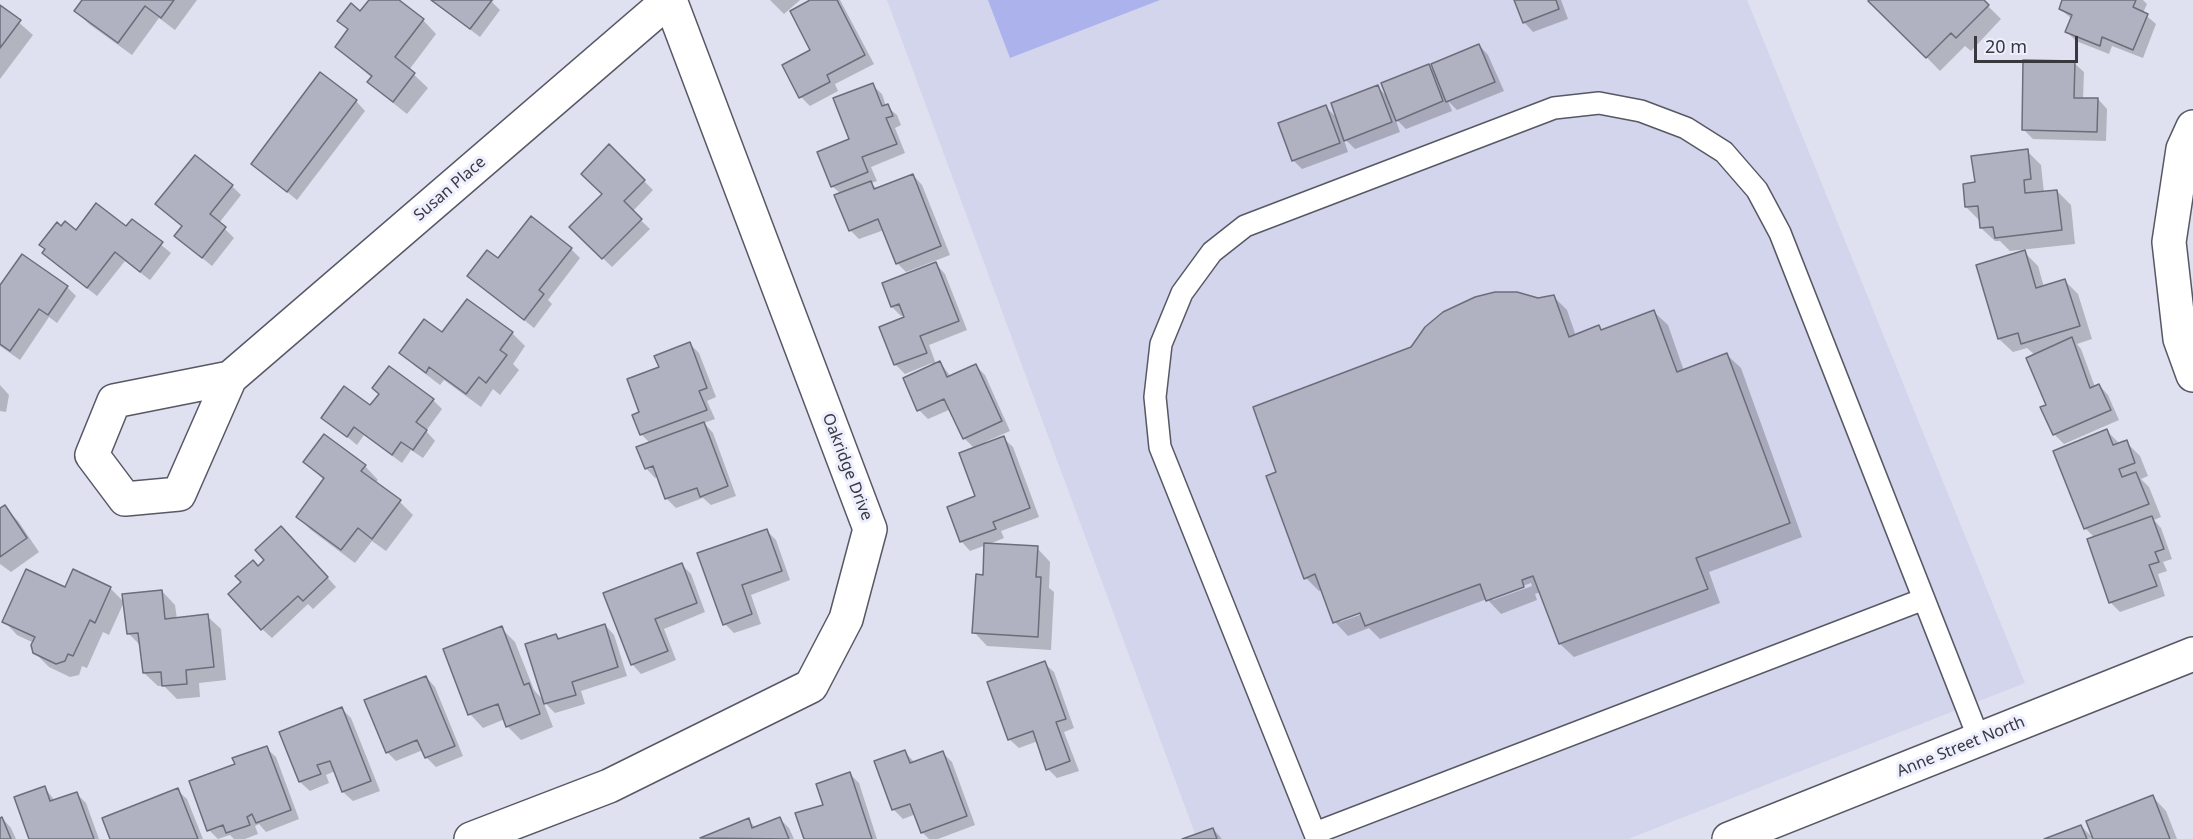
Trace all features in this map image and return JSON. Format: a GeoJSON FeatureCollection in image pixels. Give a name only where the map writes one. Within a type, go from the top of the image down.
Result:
{"type":"FeatureCollection","features":[{"type":"Feature","properties":{"kind":"street","name":"Susan Place"},"geometry":{"type":"LineString","coordinates":[[230,378],[670,0]]}},
{"type":"Feature","properties":{"kind":"street","name":"Oakridge Drive"},"geometry":{"type":"LineString","coordinates":[[471,839],[609,786],[811,686],[846,619],[870,529],[670,0]]}},
{"type":"Feature","properties":{"kind":"street"},"geometry":{"type":"LineString","coordinates":[[2193,127],[2183,149],[2169,242],[2180,339],[2193,375]]}},
{"type":"Feature","properties":{"kind":"street","name":"Anne Street North"},"geometry":{"type":"LineString","coordinates":[[1729,839],[2193,654]]}},
{"type":"Feature","properties":{"kind":"lane"},"geometry":{"type":"LineString","coordinates":[[1924,599],[1316,836],[1160,447],[1155,398],[1161,344],[1182,293],[1212,252],[1245,226],[1554,108],[1599,103],[1641,111],[1686,128],[1724,152],[1757,190],[1780,233],[1924,599],[1979,739]]}},
{"type":"Feature","properties":{"kind":"shaded area"},"geometry":{"type":"Polygon","coordinates":[[[887,0],[1747,0],[2025,683],[1628,839],[1197,839],[887,0]]]}},
{"type":"Feature","properties":{"kind":"shaded area"},"geometry":{"type":"Polygon","coordinates":[[[988,0],[1160,0],[1010,58],[988,0]]]}},
{"type":"Feature","properties":{"kind":"building"},"geometry":{"type":"Polygon","coordinates":[[[82,0],[174,0],[161,18],[145,6],[118,43],[74,11],[82,0]]]}},
{"type":"Feature","properties":{"kind":"building"},"geometry":{"type":"Polygon","coordinates":[[[369,0],[399,0],[424,19],[395,57],[415,73],[393,102],[367,82],[372,76],[335,47],[348,29],[337,21],[351,3],[360,11],[369,0]]]}},
{"type":"Feature","properties":{"kind":"building"},"geometry":{"type":"Polygon","coordinates":[[[431,0],[492,0],[470,29],[431,0]]]}},
{"type":"Feature","properties":{"kind":"building"},"geometry":{"type":"Polygon","coordinates":[[[810,0],[837,0],[865,55],[827,75],[830,82],[799,98],[782,65],[810,50],[790,11],[810,0]]]}},
{"type":"Feature","properties":{"kind":"building"},"geometry":{"type":"Polygon","coordinates":[[[1514,0],[1556,0],[1559,9],[1523,23],[1514,0]]]}},
{"type":"Feature","properties":{"kind":"building"},"geometry":{"type":"Polygon","coordinates":[[[1869,0],[1984,0],[1989,5],[1956,38],[1951,33],[1926,58],[1869,0]]]}},
{"type":"Feature","properties":{"kind":"building"},"geometry":{"type":"Polygon","coordinates":[[[2062,0],[2136,0],[2133,7],[2148,14],[2133,50],[2102,37],[2100,46],[2065,32],[2072,15],[2059,9],[2062,0]]]}},
{"type":"Feature","properties":{"kind":"building"},"geometry":{"type":"Polygon","coordinates":[[[0,5],[21,20],[0,48],[0,5]]]}},
{"type":"Feature","properties":{"kind":"building"},"geometry":{"type":"Polygon","coordinates":[[[1479,44],[1495,82],[1446,102],[1431,64],[1479,44]]]}},
{"type":"Feature","properties":{"kind":"building"},"geometry":{"type":"Polygon","coordinates":[[[2023,60],[2075,61],[2074,98],[2098,98],[2097,132],[2022,130],[2023,60]]]}},
{"type":"Feature","properties":{"kind":"building"},"geometry":{"type":"Polygon","coordinates":[[[1429,64],[1443,101],[1396,121],[1381,83],[1429,64]]]}},
{"type":"Feature","properties":{"kind":"building"},"geometry":{"type":"Polygon","coordinates":[[[320,72],[357,100],[287,192],[251,164],[320,72]]]}},
{"type":"Feature","properties":{"kind":"building"},"geometry":{"type":"Polygon","coordinates":[[[873,83],[882,106],[888,104],[893,116],[886,118],[897,144],[862,157],[868,172],[831,187],[817,152],[849,139],[833,98],[873,83]]]}},
{"type":"Feature","properties":{"kind":"building"},"geometry":{"type":"Polygon","coordinates":[[[1378,85],[1392,122],[1344,141],[1331,103],[1378,85]]]}},
{"type":"Feature","properties":{"kind":"building"},"geometry":{"type":"Polygon","coordinates":[[[1326,105],[1340,143],[1292,161],[1278,123],[1326,105]]]}},
{"type":"Feature","properties":{"kind":"building"},"geometry":{"type":"Polygon","coordinates":[[[609,144],[645,180],[624,201],[642,219],[602,259],[569,227],[602,194],[581,174],[609,144]]]}},
{"type":"Feature","properties":{"kind":"building"},"geometry":{"type":"Polygon","coordinates":[[[2028,149],[2031,179],[2024,180],[2025,193],[2057,190],[2062,230],[1995,238],[1993,227],[1980,228],[1978,206],[1965,207],[1963,184],[1975,182],[1971,156],[2028,149]]]}},
{"type":"Feature","properties":{"kind":"building"},"geometry":{"type":"Polygon","coordinates":[[[195,155],[233,185],[210,214],[226,227],[202,258],[174,236],[182,226],[155,204],[195,155]]]}},
{"type":"Feature","properties":{"kind":"building"},"geometry":{"type":"Polygon","coordinates":[[[913,174],[941,246],[896,264],[878,219],[849,231],[834,195],[871,181],[874,189],[913,174]]]}},
{"type":"Feature","properties":{"kind":"building"},"geometry":{"type":"Polygon","coordinates":[[[96,203],[126,226],[132,219],[163,242],[140,272],[115,252],[87,288],[42,253],[45,249],[39,245],[57,222],[61,226],[65,221],[76,230],[96,203]]]}},
{"type":"Feature","properties":{"kind":"building"},"geometry":{"type":"Polygon","coordinates":[[[531,216],[572,248],[539,290],[544,294],[524,320],[467,276],[487,250],[498,258],[531,216]]]}},
{"type":"Feature","properties":{"kind":"building"},"geometry":{"type":"Polygon","coordinates":[[[2025,250],[2036,288],[2065,279],[2080,326],[2021,344],[2018,333],[1998,339],[1976,265],[2025,250]]]}},
{"type":"Feature","properties":{"kind":"building"},"geometry":{"type":"Polygon","coordinates":[[[22,254],[68,286],[48,315],[39,309],[10,351],[0,344],[0,285],[22,254]]]}},
{"type":"Feature","properties":{"kind":"building"},"geometry":{"type":"Polygon","coordinates":[[[936,262],[959,321],[920,336],[927,353],[894,365],[879,327],[904,317],[899,304],[891,307],[882,283],[936,262]]]}},
{"type":"Feature","properties":{"kind":"building"},"geometry":{"type":"Polygon","coordinates":[[[1495,292],[1517,292],[1538,298],[1554,295],[1569,337],[1599,325],[1601,330],[1654,310],[1677,372],[1727,353],[1790,523],[1696,558],[1708,589],[1559,644],[1533,576],[1522,580],[1524,587],[1486,601],[1480,584],[1365,626],[1360,613],[1333,623],[1315,574],[1304,579],[1266,476],[1276,472],[1253,407],[1411,347],[1425,327],[1443,312],[1475,297],[1495,292]]]}},
{"type":"Feature","properties":{"kind":"building"},"geometry":{"type":"Polygon","coordinates":[[[467,299],[513,332],[500,350],[507,355],[486,383],[479,377],[466,394],[429,367],[426,373],[399,353],[424,319],[442,332],[467,299]]]}},
{"type":"Feature","properties":{"kind":"building"},"geometry":{"type":"Polygon","coordinates":[[[2072,337],[2090,388],[2099,384],[2111,410],[2053,435],[2040,407],[2046,405],[2026,358],[2072,337]]]}},
{"type":"Feature","properties":{"kind":"building"},"geometry":{"type":"Polygon","coordinates":[[[690,342],[707,388],[699,391],[707,410],[640,435],[632,415],[639,412],[627,379],[659,367],[654,356],[690,342]]]}},
{"type":"Feature","properties":{"kind":"building"},"geometry":{"type":"Polygon","coordinates":[[[940,361],[947,377],[976,364],[1002,421],[963,439],[944,399],[917,411],[903,378],[940,361]]]}},
{"type":"Feature","properties":{"kind":"building"},"geometry":{"type":"Polygon","coordinates":[[[389,366],[434,399],[416,422],[427,430],[413,450],[401,442],[392,455],[354,427],[347,437],[321,418],[344,386],[370,405],[379,394],[372,388],[389,366]]]}},
{"type":"Feature","properties":{"kind":"building"},"geometry":{"type":"Polygon","coordinates":[[[704,422],[728,486],[700,497],[697,488],[665,499],[653,466],[645,469],[636,447],[704,422]]]}},
{"type":"Feature","properties":{"kind":"building"},"geometry":{"type":"Polygon","coordinates":[[[2107,429],[2113,445],[2127,440],[2135,463],[2119,469],[2122,477],[2136,472],[2149,504],[2084,529],[2053,451],[2107,429]]]}},
{"type":"Feature","properties":{"kind":"building"},"geometry":{"type":"Polygon","coordinates":[[[324,434],[366,465],[361,471],[401,500],[372,539],[358,528],[341,550],[296,517],[324,478],[303,462],[324,434]]]}},
{"type":"Feature","properties":{"kind":"building"},"geometry":{"type":"Polygon","coordinates":[[[1004,436],[1030,508],[993,522],[996,529],[960,542],[947,507],[975,496],[959,453],[1004,436]]]}},
{"type":"Feature","properties":{"kind":"building"},"geometry":{"type":"Polygon","coordinates":[[[5,505],[27,538],[0,557],[0,508],[5,505]]]}},
{"type":"Feature","properties":{"kind":"building"},"geometry":{"type":"Polygon","coordinates":[[[2152,516],[2164,549],[2155,552],[2159,562],[2149,565],[2157,586],[2109,603],[2087,539],[2152,516]]]}},
{"type":"Feature","properties":{"kind":"building"},"geometry":{"type":"Polygon","coordinates":[[[281,526],[328,577],[303,601],[298,596],[261,630],[228,594],[241,582],[235,576],[253,560],[258,566],[264,560],[255,550],[281,526]]]}},
{"type":"Feature","properties":{"kind":"building"},"geometry":{"type":"Polygon","coordinates":[[[767,529],[782,571],[742,585],[752,614],[723,625],[697,553],[767,529]]]}},
{"type":"Feature","properties":{"kind":"building"},"geometry":{"type":"Polygon","coordinates":[[[984,543],[1038,546],[1036,577],[1041,577],[1038,637],[972,633],[976,574],[983,575],[984,543]]]}},
{"type":"Feature","properties":{"kind":"building"},"geometry":{"type":"Polygon","coordinates":[[[682,563],[697,603],[655,619],[668,651],[631,665],[603,593],[682,563]]]}},
{"type":"Feature","properties":{"kind":"building"},"geometry":{"type":"Polygon","coordinates":[[[26,569],[65,587],[73,569],[111,587],[95,623],[90,620],[73,656],[68,654],[65,661],[56,664],[33,653],[31,645],[35,637],[2,622],[26,569]]]}},
{"type":"Feature","properties":{"kind":"building"},"geometry":{"type":"Polygon","coordinates":[[[162,590],[165,619],[208,614],[214,667],[186,670],[187,684],[162,686],[161,672],[143,673],[138,633],[127,634],[122,594],[162,590]]]}},
{"type":"Feature","properties":{"kind":"building"},"geometry":{"type":"Polygon","coordinates":[[[605,624],[618,667],[572,682],[576,695],[544,704],[525,644],[556,634],[558,639],[605,624]]]}},
{"type":"Feature","properties":{"kind":"building"},"geometry":{"type":"Polygon","coordinates":[[[502,626],[524,685],[529,683],[540,714],[506,727],[498,704],[468,715],[443,649],[502,626]]]}},
{"type":"Feature","properties":{"kind":"building"},"geometry":{"type":"Polygon","coordinates":[[[1045,661],[1066,719],[1056,722],[1070,761],[1046,770],[1033,731],[1008,740],[987,682],[1045,661]]]}},
{"type":"Feature","properties":{"kind":"building"},"geometry":{"type":"Polygon","coordinates":[[[426,676],[455,746],[425,758],[417,740],[386,753],[364,700],[426,676]]]}},
{"type":"Feature","properties":{"kind":"building"},"geometry":{"type":"Polygon","coordinates":[[[342,707],[371,781],[342,792],[330,761],[317,765],[321,774],[299,782],[279,732],[342,707]]]}},
{"type":"Feature","properties":{"kind":"building"},"geometry":{"type":"Polygon","coordinates":[[[267,746],[291,810],[256,823],[252,814],[247,817],[250,825],[226,833],[223,825],[207,831],[189,781],[235,764],[232,758],[267,746]]]}},
{"type":"Feature","properties":{"kind":"building"},"geometry":{"type":"Polygon","coordinates":[[[905,750],[910,763],[943,751],[967,816],[921,833],[910,804],[892,810],[874,761],[905,750]]]}},
{"type":"Feature","properties":{"kind":"building"},"geometry":{"type":"Polygon","coordinates":[[[850,772],[872,839],[804,839],[795,813],[823,805],[816,784],[850,772]]]}},
{"type":"Feature","properties":{"kind":"building"},"geometry":{"type":"Polygon","coordinates":[[[45,786],[50,801],[77,792],[94,839],[29,839],[14,797],[45,786]]]}},
{"type":"Feature","properties":{"kind":"building"},"geometry":{"type":"Polygon","coordinates":[[[178,788],[198,839],[110,839],[102,818],[178,788]]]}},
{"type":"Feature","properties":{"kind":"building"},"geometry":{"type":"Polygon","coordinates":[[[2153,795],[2170,839],[2093,839],[2086,821],[2153,795]]]}},
{"type":"Feature","properties":{"kind":"building"},"geometry":{"type":"Polygon","coordinates":[[[2,817],[11,839],[0,839],[0,818],[2,817]]]}},
{"type":"Feature","properties":{"kind":"building"},"geometry":{"type":"Polygon","coordinates":[[[780,817],[789,839],[700,838],[749,818],[752,828],[780,817]]]}},
{"type":"Feature","properties":{"kind":"building"},"geometry":{"type":"Polygon","coordinates":[[[2081,825],[2087,839],[2044,839],[2081,825]]]}},
{"type":"Feature","properties":{"kind":"building"},"geometry":{"type":"Polygon","coordinates":[[[1213,828],[1217,839],[1182,839],[1213,828]]]}}]}
